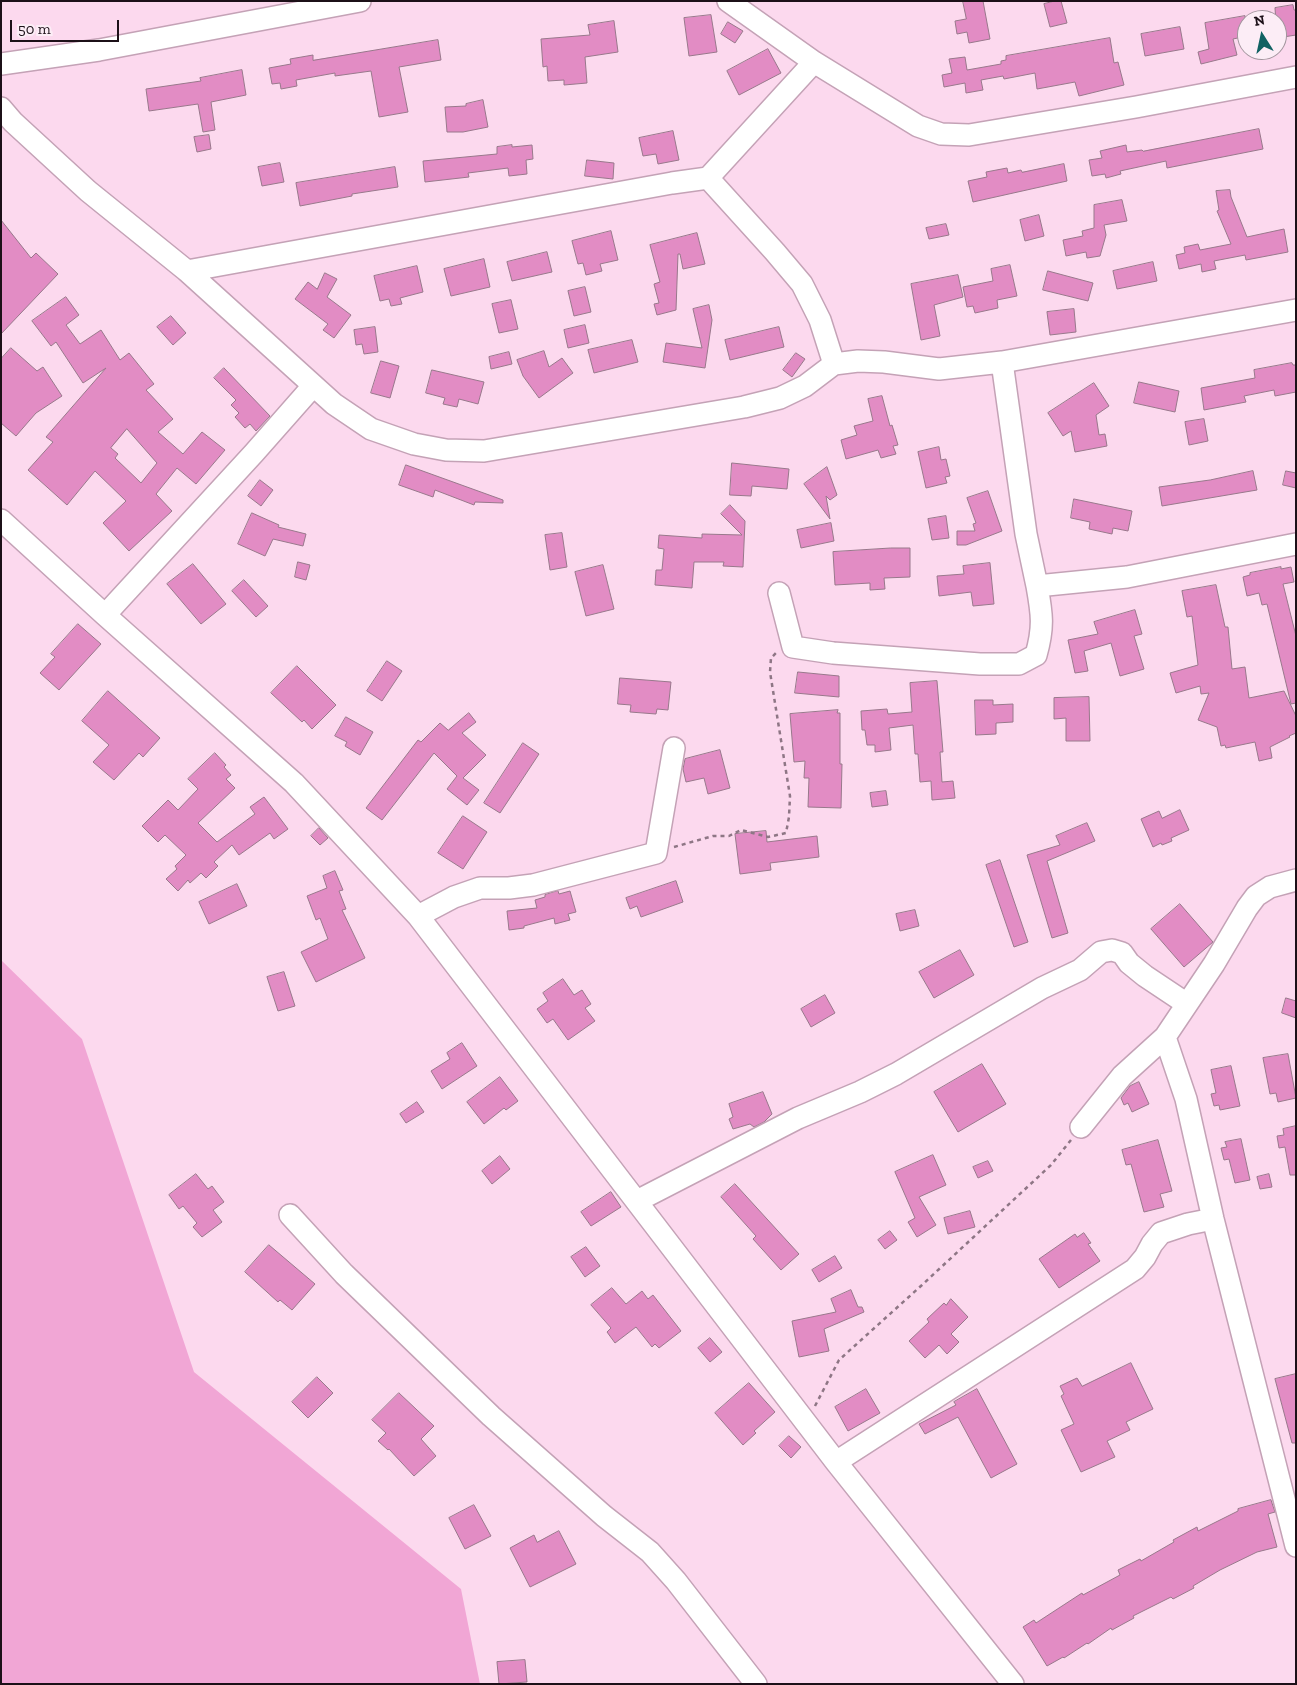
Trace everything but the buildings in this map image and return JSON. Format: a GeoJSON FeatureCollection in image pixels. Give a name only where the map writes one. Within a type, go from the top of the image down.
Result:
{"type":"FeatureCollection","features":[{"type":"Feature","properties":{"kind":"street"},"geometry":{"type":"LineString","coordinates":[[1,64],[99,50],[360,1]]}},
{"type":"Feature","properties":{"kind":"street"},"geometry":{"type":"LineString","coordinates":[[731,2],[814,62],[918,126],[941,134],[969,135],[1136,107],[1296,77]]}},
{"type":"Feature","properties":{"kind":"street"},"geometry":{"type":"LineString","coordinates":[[187,271],[708,178],[814,62]]}},
{"type":"Feature","properties":{"kind":"street"},"geometry":{"type":"LineString","coordinates":[[1,108],[13,122],[88,191],[187,271],[334,404],[371,428],[414,444],[446,450],[484,451],[744,407],[780,398],[805,386],[834,364],[858,361],[884,362],[939,369],[1002,362],[1296,310]]}},
{"type":"Feature","properties":{"kind":"street"},"geometry":{"type":"LineString","coordinates":[[708,178],[802,284],[820,320],[834,364]]}},
{"type":"Feature","properties":{"kind":"street"},"geometry":{"type":"LineString","coordinates":[[779,593],[793,647],[980,664],[1020,664],[1036,655],[1041,636],[1042,614],[1026,534],[1017,458],[1002,362]]}},
{"type":"Feature","properties":{"kind":"street"},"geometry":{"type":"LineString","coordinates":[[105,615],[302,400],[312,386]]}},
{"type":"Feature","properties":{"kind":"street"},"geometry":{"type":"LineString","coordinates":[[1,520],[294,783],[418,916],[836,1462],[1013,1684]]}},
{"type":"Feature","properties":{"kind":"street"},"geometry":{"type":"LineString","coordinates":[[1037,586],[1127,577],[1296,544]]}},
{"type":"Feature","properties":{"kind":"street"},"geometry":{"type":"LineString","coordinates":[[418,916],[454,897],[480,888],[509,888],[533,885],[656,853],[674,748]]}},
{"type":"Feature","properties":{"kind":"street"},"geometry":{"type":"LineString","coordinates":[[1081,1127],[1122,1076],[1165,1037],[1214,964],[1256,896],[1270,887],[1296,880]]}},
{"type":"Feature","properties":{"kind":"street"},"geometry":{"type":"LineString","coordinates":[[637,1202],[798,1118],[860,1092],[896,1074],[1042,988],[1080,970],[1101,952],[1112,950],[1122,953],[1129,963],[1145,976],[1187,1004]]}},
{"type":"Feature","properties":{"kind":"street"},"geometry":{"type":"LineString","coordinates":[[1165,1037],[1186,1099],[1213,1219],[1296,1546]]}},
{"type":"Feature","properties":{"kind":"street"},"geometry":{"type":"LineString","coordinates":[[290,1215],[344,1274],[491,1416],[604,1516],[650,1552],[676,1581],[756,1684]]}},
{"type":"Feature","properties":{"kind":"street"},"geometry":{"type":"LineString","coordinates":[[836,1462],[1135,1269],[1162,1233],[1188,1224],[1213,1219]]}},
{"type":"Feature","properties":{"kind":"path"},"geometry":{"type":"LineString","coordinates":[[656,853],[713,836],[729,836],[741,830],[768,837],[786,833],[790,796],[771,680],[771,658],[780,650],[793,647]]}},
{"type":"Feature","properties":{"kind":"path"},"geometry":{"type":"LineString","coordinates":[[806,1422],[839,1360],[1051,1165],[1081,1127]]}},
{"type":"Feature","properties":{"kind":"shaded area"},"geometry":{"type":"Polygon","coordinates":[[[1,960],[82,1039],[194,1372],[461,1589],[480,1684],[1,1684],[1,960]]]}}]}
